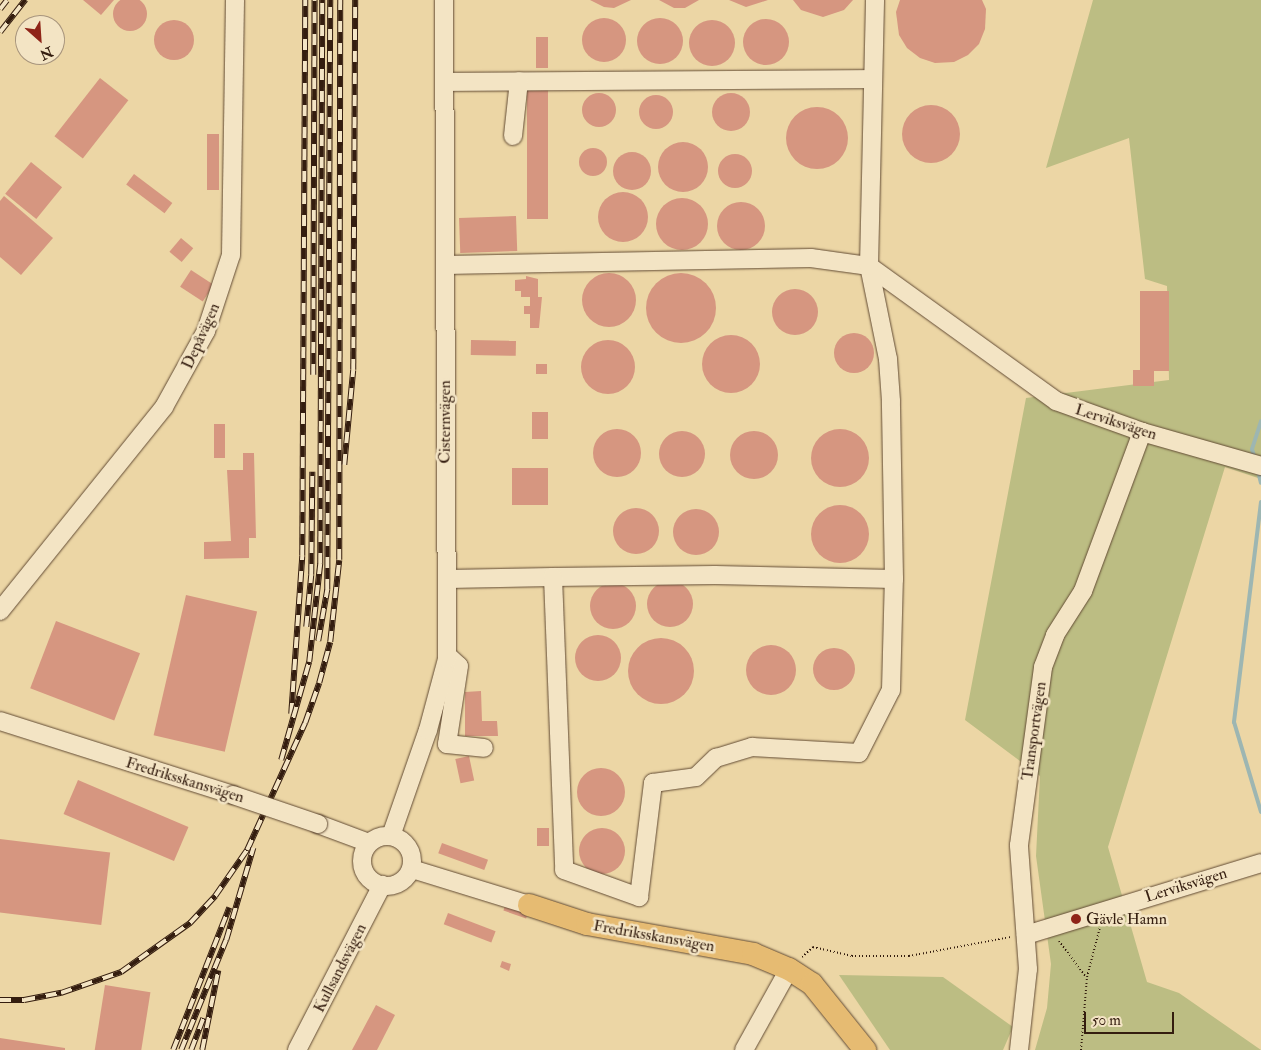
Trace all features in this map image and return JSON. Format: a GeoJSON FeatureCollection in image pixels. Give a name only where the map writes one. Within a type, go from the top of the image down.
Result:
{"type":"FeatureCollection","features":[{"type":"Feature","properties":{"kind":"main road","name":"Fredriksskansvägen"},"geometry":{"type":"LineString","coordinates":[[530,905],[587,924],[753,954],[789,969],[812,984],[865,1050]]}},
{"type":"Feature","properties":{"kind":"street","name":"Depåvägen"},"geometry":{"type":"LineString","coordinates":[[0,611],[164,408],[206,331],[231,255],[235,0]]}},
{"type":"Feature","properties":{"kind":"street","name":"Cisternvägen"},"geometry":{"type":"LineString","coordinates":[[391,836],[428,730],[447,655],[444,0]]}},
{"type":"Feature","properties":{"kind":"street"},"geometry":{"type":"LineString","coordinates":[[553,577],[564,870],[639,898],[653,783],[696,777],[716,758],[752,747],[859,753],[891,690],[894,579],[892,400],[888,359],[868,266],[875,0]]}},
{"type":"Feature","properties":{"kind":"street"},"geometry":{"type":"LineString","coordinates":[[445,82],[873,79]]}},
{"type":"Feature","properties":{"kind":"street"},"geometry":{"type":"LineString","coordinates":[[513,136],[518,81]]}},
{"type":"Feature","properties":{"kind":"street"},"geometry":{"type":"LineString","coordinates":[[445,265],[811,258],[868,266]]}},
{"type":"Feature","properties":{"kind":"street","name":"Lerviksvägen"},"geometry":{"type":"LineString","coordinates":[[868,266],[984,352],[1056,402],[1142,432],[1261,466]]}},
{"type":"Feature","properties":{"kind":"street","name":"Transportvägen"},"geometry":{"type":"LineString","coordinates":[[1019,1050],[1026,1002],[1026,935],[1019,845],[1043,667],[1055,635],[1082,591],[1142,432]]}},
{"type":"Feature","properties":{"kind":"street"},"geometry":{"type":"LineString","coordinates":[[448,579],[715,575],[894,579]]}},
{"type":"Feature","properties":{"kind":"street"},"geometry":{"type":"LineString","coordinates":[[447,655],[459,666],[448,744],[484,748]]}},
{"type":"Feature","properties":{"kind":"street","name":"Fredriksskansvägen"},"geometry":{"type":"LineString","coordinates":[[0,720],[233,795],[369,843]]}},
{"type":"Feature","properties":{"kind":"street"},"geometry":{"type":"LineString","coordinates":[[383,836],[391,836],[406,844],[413,860],[412,868],[397,884],[382,886],[365,872],[362,857],[369,843],[383,836]]}},
{"type":"Feature","properties":{"kind":"street","name":"Lerviksvägen"},"geometry":{"type":"LineString","coordinates":[[1026,935],[1105,909],[1261,863]]}},
{"type":"Feature","properties":{"kind":"street","name":"Fredriksskansvägen"},"geometry":{"type":"LineString","coordinates":[[412,868],[530,905]]}},
{"type":"Feature","properties":{"kind":"street","name":"Kullsandsvägen"},"geometry":{"type":"LineString","coordinates":[[297,1050],[382,886]]}},
{"type":"Feature","properties":{"kind":"street"},"geometry":{"type":"LineString","coordinates":[[744,1050],[789,969]]}},
{"type":"Feature","properties":{"kind":"path"},"geometry":{"type":"LineString","coordinates":[[1081,1050],[1086,978],[1105,909]]}},
{"type":"Feature","properties":{"kind":"path"},"geometry":{"type":"LineString","coordinates":[[1048,928],[1086,978]]}},
{"type":"Feature","properties":{"kind":"path"},"geometry":{"type":"LineString","coordinates":[[789,969],[813,947],[852,956],[909,956],[1026,935]]}},
{"type":"Feature","properties":{"kind":"green space"},"geometry":{"type":"Polygon","coordinates":[[[1093,0],[1261,0],[1261,479],[1225,467],[1108,847],[1147,982],[1179,993],[1261,1050],[1035,1050],[1047,1008],[1051,964],[1036,856],[1040,776],[965,720],[1026,398],[1169,380],[1167,286],[1145,279],[1129,138],[1046,168],[1093,0]]]}},
{"type":"Feature","properties":{"kind":"green space"},"geometry":{"type":"Polygon","coordinates":[[[839,975],[943,977],[1013,1027],[1003,1050],[890,1050],[839,975]]]}},
{"type":"Feature","properties":{"kind":"building"},"geometry":{"type":"Polygon","coordinates":[[[130,-3],[142,2],[147,14],[142,26],[130,31],[118,26],[113,14],[118,2],[130,-3]]]}},
{"type":"Feature","properties":{"kind":"building"},"geometry":{"type":"Polygon","coordinates":[[[83,0],[114,0],[101,15],[83,0]]]}},
{"type":"Feature","properties":{"kind":"building"},"geometry":{"type":"Polygon","coordinates":[[[590,0],[631,0],[614,8],[604,7],[590,0]]]}},
{"type":"Feature","properties":{"kind":"building"},"geometry":{"type":"Polygon","coordinates":[[[659,0],[699,0],[685,8],[674,8],[659,0]]]}},
{"type":"Feature","properties":{"kind":"building"},"geometry":{"type":"Polygon","coordinates":[[[729,0],[768,0],[746,7],[729,0]]]}},
{"type":"Feature","properties":{"kind":"building"},"geometry":{"type":"Polygon","coordinates":[[[793,0],[853,0],[844,10],[823,17],[801,10],[793,0]]]}},
{"type":"Feature","properties":{"kind":"building"},"geometry":{"type":"Polygon","coordinates":[[[900,0],[982,0],[986,9],[985,29],[979,44],[968,55],[954,62],[935,63],[920,58],[907,48],[899,35],[896,12],[900,0]]]}},
{"type":"Feature","properties":{"kind":"building"},"geometry":{"type":"Polygon","coordinates":[[[600,18],[608,18],[620,24],[626,40],[620,56],[608,62],[600,62],[588,56],[582,44],[582,36],[588,24],[600,18]]]}},
{"type":"Feature","properties":{"kind":"building"},"geometry":{"type":"Polygon","coordinates":[[[656,18],[664,18],[673,22],[679,28],[683,41],[679,54],[673,60],[664,64],[656,64],[647,60],[641,54],[637,45],[637,37],[641,28],[647,22],[656,18]]]}},
{"type":"Feature","properties":{"kind":"building"},"geometry":{"type":"Polygon","coordinates":[[[766,19],[779,23],[785,29],[789,42],[785,55],[779,61],[766,65],[753,61],[747,55],[743,42],[747,29],[753,23],[766,19]]]}},
{"type":"Feature","properties":{"kind":"building"},"geometry":{"type":"Polygon","coordinates":[[[178,20],[185,23],[191,29],[194,40],[193,48],[185,57],[178,60],[170,60],[163,57],[155,48],[154,36],[157,29],[166,21],[178,20]]]}},
{"type":"Feature","properties":{"kind":"building"},"geometry":{"type":"Polygon","coordinates":[[[712,20],[725,24],[731,30],[735,43],[731,56],[725,62],[712,66],[699,62],[693,56],[689,43],[693,30],[699,24],[712,20]]]}},
{"type":"Feature","properties":{"kind":"building"},"geometry":{"type":"Polygon","coordinates":[[[536,37],[548,37],[548,68],[536,68],[536,37]]]}},
{"type":"Feature","properties":{"kind":"building"},"geometry":{"type":"Polygon","coordinates":[[[100,78],[128,100],[83,158],[54,136],[100,78]]]}},
{"type":"Feature","properties":{"kind":"building"},"geometry":{"type":"Polygon","coordinates":[[[527,88],[548,88],[548,219],[527,219],[527,88]]]}},
{"type":"Feature","properties":{"kind":"building"},"geometry":{"type":"Polygon","coordinates":[[[599,93],[611,98],[616,110],[611,122],[599,127],[587,122],[582,110],[587,98],[599,93]]]}},
{"type":"Feature","properties":{"kind":"building"},"geometry":{"type":"Polygon","coordinates":[[[731,93],[744,99],[750,112],[744,125],[731,131],[718,125],[712,112],[718,99],[731,93]]]}},
{"type":"Feature","properties":{"kind":"building"},"geometry":{"type":"Polygon","coordinates":[[[656,95],[663,96],[668,100],[672,105],[672,119],[668,124],[663,128],[656,129],[649,128],[644,124],[640,119],[639,112],[640,105],[644,100],[649,96],[656,95]]]}},
{"type":"Feature","properties":{"kind":"building"},"geometry":{"type":"Polygon","coordinates":[[[931,105],[942,107],[952,113],[958,123],[960,134],[958,145],[952,155],[942,161],[931,163],[920,161],[910,155],[904,145],[902,134],[904,123],[910,113],[920,107],[931,105]]]}},
{"type":"Feature","properties":{"kind":"building"},"geometry":{"type":"Polygon","coordinates":[[[817,107],[834,112],[839,116],[843,121],[848,138],[843,155],[839,160],[834,164],[817,169],[800,164],[795,160],[791,155],[786,138],[791,121],[795,116],[800,112],[817,107]]]}},
{"type":"Feature","properties":{"kind":"building"},"geometry":{"type":"Polygon","coordinates":[[[207,134],[219,134],[219,190],[207,190],[207,134]]]}},
{"type":"Feature","properties":{"kind":"building"},"geometry":{"type":"Polygon","coordinates":[[[678,142],[688,142],[701,149],[708,162],[708,172],[701,185],[688,192],[678,192],[669,188],[662,181],[658,172],[658,162],[662,153],[669,146],[678,142]]]}},
{"type":"Feature","properties":{"kind":"building"},"geometry":{"type":"Polygon","coordinates":[[[593,148],[603,152],[607,162],[603,172],[593,176],[583,172],[579,162],[583,152],[593,148]]]}},
{"type":"Feature","properties":{"kind":"building"},"geometry":{"type":"Polygon","coordinates":[[[632,152],[639,153],[645,158],[650,164],[650,178],[645,184],[639,189],[632,190],[625,189],[619,184],[614,178],[613,171],[614,164],[619,158],[625,153],[632,152]]]}},
{"type":"Feature","properties":{"kind":"building"},"geometry":{"type":"Polygon","coordinates":[[[735,154],[742,155],[747,159],[751,164],[751,178],[747,183],[742,187],[735,188],[728,187],[723,183],[719,178],[718,171],[719,164],[723,159],[728,155],[735,154]]]}},
{"type":"Feature","properties":{"kind":"building"},"geometry":{"type":"Polygon","coordinates":[[[31,162],[62,187],[36,219],[5,194],[31,162]]]}},
{"type":"Feature","properties":{"kind":"building"},"geometry":{"type":"Polygon","coordinates":[[[134,174],[172,203],[165,213],[126,184],[134,174]]]}},
{"type":"Feature","properties":{"kind":"building"},"geometry":{"type":"Polygon","coordinates":[[[628,192],[641,199],[647,207],[647,227],[641,235],[633,241],[618,242],[605,235],[599,227],[598,212],[605,199],[613,193],[628,192]]]}},
{"type":"Feature","properties":{"kind":"building"},"geometry":{"type":"Polygon","coordinates":[[[4,196],[53,238],[21,275],[0,257],[0,201],[4,196]]]}},
{"type":"Feature","properties":{"kind":"building"},"geometry":{"type":"Polygon","coordinates":[[[682,198],[692,200],[700,206],[706,214],[708,224],[706,234],[700,242],[692,248],[682,250],[672,248],[664,242],[658,234],[656,224],[658,214],[664,206],[672,200],[682,198]]]}},
{"type":"Feature","properties":{"kind":"building"},"geometry":{"type":"Polygon","coordinates":[[[736,202],[746,202],[755,206],[761,212],[764,217],[764,235],[755,246],[746,250],[736,250],[727,246],[721,240],[717,231],[717,221],[721,212],[727,206],[736,202]]]}},
{"type":"Feature","properties":{"kind":"building"},"geometry":{"type":"Polygon","coordinates":[[[516,216],[517,251],[460,253],[459,218],[516,216]]]}},
{"type":"Feature","properties":{"kind":"building"},"geometry":{"type":"Polygon","coordinates":[[[181,238],[193,248],[182,262],[169,252],[181,238]]]}},
{"type":"Feature","properties":{"kind":"building"},"geometry":{"type":"Polygon","coordinates":[[[191,270],[214,285],[203,301],[180,287],[191,270]]]}},
{"type":"Feature","properties":{"kind":"building"},"geometry":{"type":"Polygon","coordinates":[[[604,273],[614,273],[624,277],[632,285],[636,300],[632,315],[624,323],[614,327],[604,327],[594,323],[586,315],[582,305],[582,295],[586,285],[594,277],[604,273]]]}},
{"type":"Feature","properties":{"kind":"building"},"geometry":{"type":"Polygon","coordinates":[[[681,273],[694,276],[706,283],[713,295],[716,308],[713,321],[706,333],[694,340],[681,343],[668,340],[656,333],[649,321],[646,308],[649,295],[656,283],[668,276],[681,273]]]}},
{"type":"Feature","properties":{"kind":"building"},"geometry":{"type":"Polygon","coordinates":[[[526,276],[538,279],[538,297],[542,297],[539,328],[530,328],[530,314],[524,314],[524,306],[530,306],[530,297],[521,297],[521,291],[515,291],[515,280],[526,279],[526,276]]]}},
{"type":"Feature","properties":{"kind":"building"},"geometry":{"type":"Polygon","coordinates":[[[791,289],[799,289],[808,293],[814,299],[818,312],[814,325],[808,331],[799,335],[791,335],[782,331],[776,325],[772,316],[772,308],[776,299],[782,293],[791,289]]]}},
{"type":"Feature","properties":{"kind":"building"},"geometry":{"type":"Polygon","coordinates":[[[1140,291],[1169,291],[1169,371],[1154,371],[1154,386],[1133,386],[1133,370],[1140,370],[1140,291]]]}},
{"type":"Feature","properties":{"kind":"building"},"geometry":{"type":"Polygon","coordinates":[[[858,333],[865,336],[871,342],[874,353],[873,361],[865,370],[858,373],[850,373],[843,370],[835,361],[834,349],[837,342],[846,334],[858,333]]]}},
{"type":"Feature","properties":{"kind":"building"},"geometry":{"type":"Polygon","coordinates":[[[731,335],[747,340],[755,348],[760,364],[755,380],[747,388],[731,393],[715,388],[707,380],[702,364],[707,348],[715,340],[731,335]]]}},
{"type":"Feature","properties":{"kind":"building"},"geometry":{"type":"Polygon","coordinates":[[[471,340],[516,341],[516,356],[471,355],[471,340]]]}},
{"type":"Feature","properties":{"kind":"building"},"geometry":{"type":"Polygon","coordinates":[[[603,340],[613,340],[623,344],[631,352],[635,367],[631,382],[623,390],[613,394],[603,394],[593,390],[585,382],[581,372],[581,362],[585,352],[593,344],[603,340]]]}},
{"type":"Feature","properties":{"kind":"building"},"geometry":{"type":"Polygon","coordinates":[[[536,364],[547,364],[547,374],[536,374],[536,364]]]}},
{"type":"Feature","properties":{"kind":"building"},"geometry":{"type":"Polygon","coordinates":[[[532,412],[548,412],[548,439],[532,439],[532,412]]]}},
{"type":"Feature","properties":{"kind":"building"},"geometry":{"type":"Polygon","coordinates":[[[214,424],[225,424],[225,458],[214,458],[214,424]]]}},
{"type":"Feature","properties":{"kind":"building"},"geometry":{"type":"Polygon","coordinates":[[[612,429],[622,429],[634,436],[641,448],[641,458],[634,470],[622,477],[612,477],[604,473],[597,466],[593,458],[593,448],[597,440],[604,433],[612,429]]]}},
{"type":"Feature","properties":{"kind":"building"},"geometry":{"type":"Polygon","coordinates":[[[834,429],[846,429],[861,437],[869,452],[869,464],[861,479],[846,487],[834,487],[819,479],[811,464],[811,452],[819,437],[834,429]]]}},
{"type":"Feature","properties":{"kind":"building"},"geometry":{"type":"Polygon","coordinates":[[[678,431],[686,431],[695,435],[701,441],[705,454],[701,467],[695,473],[686,477],[678,477],[669,473],[663,467],[659,458],[659,450],[663,441],[669,435],[678,431]]]}},
{"type":"Feature","properties":{"kind":"building"},"geometry":{"type":"Polygon","coordinates":[[[749,431],[759,431],[771,438],[778,450],[778,460],[771,472],[759,479],[749,479],[741,475],[734,468],[730,460],[730,450],[734,442],[741,435],[749,431]]]}},
{"type":"Feature","properties":{"kind":"building"},"geometry":{"type":"Polygon","coordinates":[[[243,453],[254,453],[256,538],[249,538],[249,558],[204,559],[204,542],[231,541],[227,470],[243,470],[243,453]]]}},
{"type":"Feature","properties":{"kind":"building"},"geometry":{"type":"Polygon","coordinates":[[[512,468],[548,468],[548,505],[512,505],[512,468]]]}},
{"type":"Feature","properties":{"kind":"building"},"geometry":{"type":"Polygon","coordinates":[[[840,505],[851,507],[864,518],[869,534],[867,545],[856,558],[840,563],[829,561],[816,550],[811,534],[813,523],[824,510],[840,505]]]}},
{"type":"Feature","properties":{"kind":"building"},"geometry":{"type":"Polygon","coordinates":[[[631,508],[641,508],[655,518],[659,531],[655,544],[649,550],[641,554],[631,554],[617,544],[613,536],[613,526],[623,512],[631,508]]]}},
{"type":"Feature","properties":{"kind":"building"},"geometry":{"type":"Polygon","coordinates":[[[696,509],[709,513],[715,519],[719,532],[715,545],[709,551],[696,555],[683,551],[677,545],[673,532],[677,519],[683,513],[696,509]]]}},
{"type":"Feature","properties":{"kind":"building"},"geometry":{"type":"Polygon","coordinates":[[[666,581],[674,581],[683,585],[689,591],[693,604],[689,617],[683,623],[674,627],[666,627],[657,623],[651,617],[647,608],[647,600],[651,591],[657,585],[666,581]]]}},
{"type":"Feature","properties":{"kind":"building"},"geometry":{"type":"Polygon","coordinates":[[[613,583],[626,587],[632,593],[636,606],[632,619],[626,625],[613,629],[600,625],[594,619],[590,606],[594,593],[600,587],[613,583]]]}},
{"type":"Feature","properties":{"kind":"building"},"geometry":{"type":"Polygon","coordinates":[[[186,595],[257,611],[225,752],[154,735],[186,595]]]}},
{"type":"Feature","properties":{"kind":"building"},"geometry":{"type":"Polygon","coordinates":[[[56,621],[140,653],[114,720],[30,688],[56,621]]]}},
{"type":"Feature","properties":{"kind":"building"},"geometry":{"type":"Polygon","coordinates":[[[594,635],[602,635],[611,639],[617,645],[621,658],[617,671],[611,677],[602,681],[594,681],[585,677],[579,671],[575,662],[575,654],[579,645],[585,639],[594,635]]]}},
{"type":"Feature","properties":{"kind":"building"},"geometry":{"type":"Polygon","coordinates":[[[661,638],[674,640],[684,648],[692,658],[694,671],[692,684],[684,694],[674,702],[661,704],[648,702],[638,694],[630,684],[628,671],[630,658],[638,648],[648,640],[661,638]]]}},
{"type":"Feature","properties":{"kind":"building"},"geometry":{"type":"Polygon","coordinates":[[[776,645],[789,652],[795,660],[795,680],[789,688],[781,694],[766,695],[753,688],[747,680],[746,665],[753,652],[761,646],[776,645]]]}},
{"type":"Feature","properties":{"kind":"building"},"geometry":{"type":"Polygon","coordinates":[[[838,648],[846,651],[852,657],[855,669],[852,681],[846,687],[830,690],[822,687],[816,681],[813,665],[816,657],[822,651],[838,648]]]}},
{"type":"Feature","properties":{"kind":"building"},"geometry":{"type":"Polygon","coordinates":[[[481,691],[482,721],[497,721],[498,736],[465,736],[465,692],[481,691]]]}},
{"type":"Feature","properties":{"kind":"building"},"geometry":{"type":"Polygon","coordinates":[[[469,756],[474,780],[461,783],[455,759],[469,756]]]}},
{"type":"Feature","properties":{"kind":"building"},"geometry":{"type":"Polygon","coordinates":[[[601,768],[610,770],[618,775],[623,783],[625,792],[623,801],[618,809],[610,814],[601,816],[592,814],[584,809],[579,801],[577,792],[579,783],[584,775],[592,770],[601,768]]]}},
{"type":"Feature","properties":{"kind":"building"},"geometry":{"type":"Polygon","coordinates":[[[78,780],[188,827],[174,861],[64,814],[78,780]]]}},
{"type":"Feature","properties":{"kind":"building"},"geometry":{"type":"Polygon","coordinates":[[[537,828],[549,828],[549,846],[537,846],[537,828]]]}},
{"type":"Feature","properties":{"kind":"building"},"geometry":{"type":"Polygon","coordinates":[[[602,828],[615,832],[621,838],[625,851],[621,864],[615,870],[602,874],[589,870],[583,864],[579,851],[583,838],[589,832],[602,828]]]}},
{"type":"Feature","properties":{"kind":"building"},"geometry":{"type":"Polygon","coordinates":[[[0,839],[110,853],[101,925],[0,913],[0,839]]]}},
{"type":"Feature","properties":{"kind":"building"},"geometry":{"type":"Polygon","coordinates":[[[442,843],[488,860],[484,870],[438,853],[442,843]]]}},
{"type":"Feature","properties":{"kind":"building"},"geometry":{"type":"Polygon","coordinates":[[[506,903],[529,911],[526,918],[503,911],[506,903]]]}},
{"type":"Feature","properties":{"kind":"building"},"geometry":{"type":"Polygon","coordinates":[[[448,913],[496,931],[491,942],[444,924],[448,913]]]}},
{"type":"Feature","properties":{"kind":"building"},"geometry":{"type":"Polygon","coordinates":[[[502,961],[511,964],[509,971],[500,967],[502,961]]]}},
{"type":"Feature","properties":{"kind":"building"},"geometry":{"type":"Polygon","coordinates":[[[105,985],[150,992],[141,1050],[95,1050],[105,985]]]}},
{"type":"Feature","properties":{"kind":"building"},"geometry":{"type":"Polygon","coordinates":[[[376,1005],[395,1015],[377,1050],[352,1050],[376,1005]]]}},
{"type":"Feature","properties":{"kind":"building"},"geometry":{"type":"Polygon","coordinates":[[[0,1038],[65,1048],[65,1050],[0,1050],[0,1038]]]}},
{"type":"Feature","properties":{"kind":"waterway"},"geometry":{"type":"LineString","coordinates":[[1255,459],[1252,449],[1261,421]]}},
{"type":"Feature","properties":{"kind":"waterway"},"geometry":{"type":"LineString","coordinates":[[1258,471],[1261,483]]}},
{"type":"Feature","properties":{"kind":"waterway"},"geometry":{"type":"LineString","coordinates":[[1261,502],[1234,722],[1261,812]]}},
{"type":"Feature","properties":{"kind":"railway"},"geometry":{"type":"LineString","coordinates":[[0,9],[7,0]]}},
{"type":"Feature","properties":{"kind":"railway"},"geometry":{"type":"LineString","coordinates":[[0,32],[25,0]]}},
{"type":"Feature","properties":{"kind":"railway"},"geometry":{"type":"LineString","coordinates":[[291,714],[302,556],[305,0]]}},
{"type":"Feature","properties":{"kind":"railway"},"geometry":{"type":"LineString","coordinates":[[313,375],[314,0]]}},
{"type":"Feature","properties":{"kind":"railway"},"geometry":{"type":"LineString","coordinates":[[281,760],[309,662],[320,564],[322,0]]}},
{"type":"Feature","properties":{"kind":"railway"},"geometry":{"type":"LineString","coordinates":[[318,641],[327,590],[330,0]]}},
{"type":"Feature","properties":{"kind":"railway"},"geometry":{"type":"LineString","coordinates":[[0,1000],[24,1000],[61,993],[121,972],[190,923],[215,896],[247,850],[305,723],[319,683],[330,642],[339,560],[340,0]]}},
{"type":"Feature","properties":{"kind":"railway"},"geometry":{"type":"LineString","coordinates":[[344,465],[353,370],[355,0]]}},
{"type":"Feature","properties":{"kind":"railway"},"geometry":{"type":"LineString","coordinates":[[306,627],[311,575],[312,472]]}},
{"type":"Feature","properties":{"kind":"railway"},"geometry":{"type":"LineString","coordinates":[[181,1050],[226,940],[253,848]]}},
{"type":"Feature","properties":{"kind":"railway"},"geometry":{"type":"LineString","coordinates":[[173,1050],[229,908]]}},
{"type":"Feature","properties":{"kind":"railway"},"geometry":{"type":"LineString","coordinates":[[202,1050],[218,971]]}},
{"type":"Feature","properties":{"kind":"railway"},"geometry":{"type":"LineString","coordinates":[[191,1050],[203,1018]]}},
{"type":"Feature","properties":{"kind":"place","name":"Gävle Hamn"},"geometry":{"type":"Point","coordinates":[1076,919]}}]}
